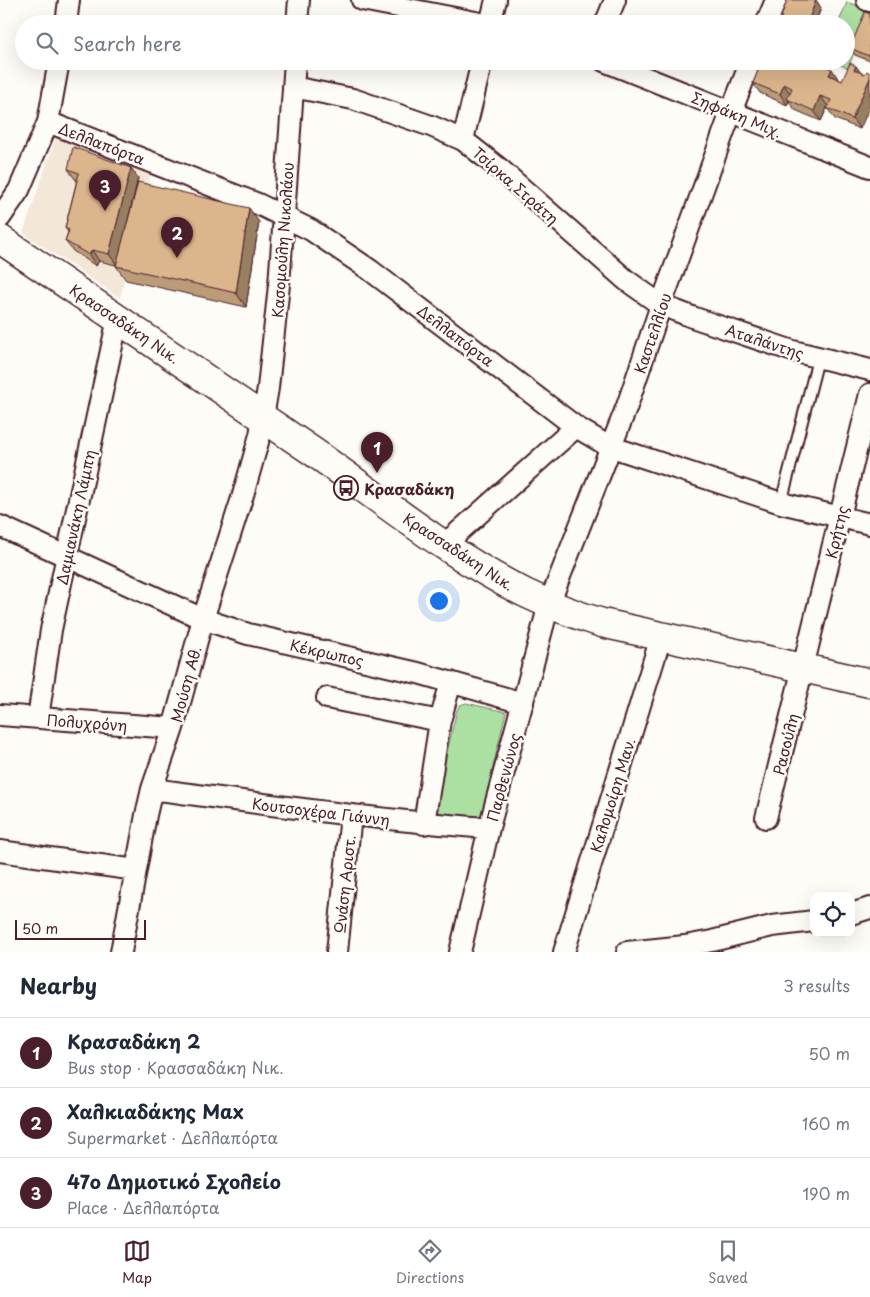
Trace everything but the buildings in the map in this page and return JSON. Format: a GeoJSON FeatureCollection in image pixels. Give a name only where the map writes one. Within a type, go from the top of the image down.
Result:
{"type":"FeatureCollection","features":[{"type":"Feature","properties":{"kind":"street"},"geometry":{"type":"LineString","coordinates":[[67,15],[69,0]]}},
{"type":"Feature","properties":{"kind":"street"},"geometry":{"type":"LineString","coordinates":[[298,15],[299,0]]}},
{"type":"Feature","properties":{"kind":"street"},"geometry":{"type":"LineString","coordinates":[[362,0],[440,15]]}},
{"type":"Feature","properties":{"kind":"street"},"geometry":{"type":"LineString","coordinates":[[492,15],[496,0]]}},
{"type":"Feature","properties":{"kind":"street"},"geometry":{"type":"LineString","coordinates":[[609,15],[615,0]]}},
{"type":"Feature","properties":{"kind":"street"},"geometry":{"type":"LineString","coordinates":[[770,15],[776,0]]}},
{"type":"Feature","properties":{"kind":"street"},"geometry":{"type":"LineString","coordinates":[[0,218],[19,190],[48,122],[57,70]]}},
{"type":"Feature","properties":{"kind":"street","name":"Κασομούλη Νικολάου"},"geometry":{"type":"LineString","coordinates":[[264,418],[276,318],[294,70]]}},
{"type":"Feature","properties":{"kind":"street"},"geometry":{"type":"LineString","coordinates":[[463,140],[480,70]]}},
{"type":"Feature","properties":{"kind":"street","name":"Σηφάκη Μιχ."},"geometry":{"type":"LineString","coordinates":[[626,70],[870,167]]}},
{"type":"Feature","properties":{"kind":"street","name":"Καστελλίου"},"geometry":{"type":"LineString","coordinates":[[549,604],[611,447],[747,70]]}},
{"type":"Feature","properties":{"kind":"street","name":"Τσίρκα Στράτη"},"geometry":{"type":"LineString","coordinates":[[293,87],[353,100],[431,126],[463,140],[500,169],[626,280],[661,305]]}},
{"type":"Feature","properties":{"kind":"street","name":"Δελλαπόρτα"},"geometry":{"type":"LineString","coordinates":[[48,122],[228,192],[311,230],[370,270],[576,427],[611,447],[780,503],[870,524]]}},
{"type":"Feature","properties":{"kind":"street","name":"Κρασσαδάκη Νικ."},"geometry":{"type":"LineString","coordinates":[[0,239],[264,418],[445,544],[505,582],[549,604],[602,623],[870,683]]}},
{"type":"Feature","properties":{"kind":"street","name":"Αταλάντης"},"geometry":{"type":"LineString","coordinates":[[661,305],[818,359],[870,370]]}},
{"type":"Feature","properties":{"kind":"street","name":"Δαμιανάκη Λάμπη"},"geometry":{"type":"LineString","coordinates":[[38,718],[51,630],[118,318]]}},
{"type":"Feature","properties":{"kind":"street","name":"Κρήτης"},"geometry":{"type":"LineString","coordinates":[[804,669],[870,394]]}},
{"type":"Feature","properties":{"kind":"street","name":"Μούση Αθ."},"geometry":{"type":"LineString","coordinates":[[121,952],[152,789],[173,728],[203,619],[252,469],[264,418]]}},
{"type":"Feature","properties":{"kind":"street"},"geometry":{"type":"LineString","coordinates":[[445,544],[576,427]]}},
{"type":"Feature","properties":{"kind":"street","name":"Κέκρωπος"},"geometry":{"type":"LineString","coordinates":[[0,526],[203,619],[248,634],[381,664],[522,703]]}},
{"type":"Feature","properties":{"kind":"street","name":"Παρθενώνος"},"geometry":{"type":"LineString","coordinates":[[460,952],[489,828],[549,604]]}},
{"type":"Feature","properties":{"kind":"street","name":"Καλομοίρη Μαν."},"geometry":{"type":"LineString","coordinates":[[564,952],[661,637]]}},
{"type":"Feature","properties":{"kind":"street","name":"Ρασούλη"},"geometry":{"type":"LineString","coordinates":[[766,818],[804,669]]}},
{"type":"Feature","properties":{"kind":"street"},"geometry":{"type":"LineString","coordinates":[[424,824],[440,721],[451,682]]}},
{"type":"Feature","properties":{"kind":"street"},"geometry":{"type":"LineString","coordinates":[[327,698],[440,721]]}},
{"type":"Feature","properties":{"kind":"street","name":"Πολυχρόνη"},"geometry":{"type":"LineString","coordinates":[[0,715],[173,728]]}},
{"type":"Feature","properties":{"kind":"street","name":"Κουτσοχέρα Γιάννη"},"geometry":{"type":"LineString","coordinates":[[152,789],[424,824],[489,828]]}},
{"type":"Feature","properties":{"kind":"street","name":"Ωνάση Αριστ."},"geometry":{"type":"LineString","coordinates":[[337,952],[351,815]]}},
{"type":"Feature","properties":{"kind":"street"},"geometry":{"type":"LineString","coordinates":[[0,851],[136,870]]}},
{"type":"Feature","properties":{"kind":"street"},"geometry":{"type":"LineString","coordinates":[[855,913],[870,908]]}},
{"type":"Feature","properties":{"kind":"street"},"geometry":{"type":"LineString","coordinates":[[627,952],[730,944],[772,926],[810,921]]}},
{"type":"Feature","properties":{"kind":"lane"},"geometry":{"type":"LineString","coordinates":[[780,503],[818,359]]}},
{"type":"Feature","properties":{"kind":"shaded area"},"geometry":{"type":"Polygon","coordinates":[[[56,137],[151,172],[120,298],[23,233],[56,137]]]}},
{"type":"Feature","properties":{"kind":"green space"},"geometry":{"type":"Polygon","coordinates":[[[847,2],[870,11],[855,50],[855,15],[842,15],[847,2]]]}},
{"type":"Feature","properties":{"kind":"green space"},"geometry":{"type":"Polygon","coordinates":[[[466,703],[506,712],[481,818],[436,814],[441,777],[457,710],[460,705],[466,703]]]}},
{"type":"Feature","properties":{"kind":"place","name":"47ο Δημοτικό Σχολείο"},"geometry":{"type":"Point","coordinates":[105,211]}},
{"type":"Feature","properties":{"kind":"place","name":"Χαλκιαδάκης Max"},"geometry":{"type":"Point","coordinates":[177,258]}},
{"type":"Feature","properties":{"kind":"place","name":"Κρασαδάκη 2"},"geometry":{"type":"Point","coordinates":[377,473]}},
{"type":"Feature","properties":{"kind":"place","name":"Κρασαδάκη"},"geometry":{"type":"Point","coordinates":[346,488]}}]}
